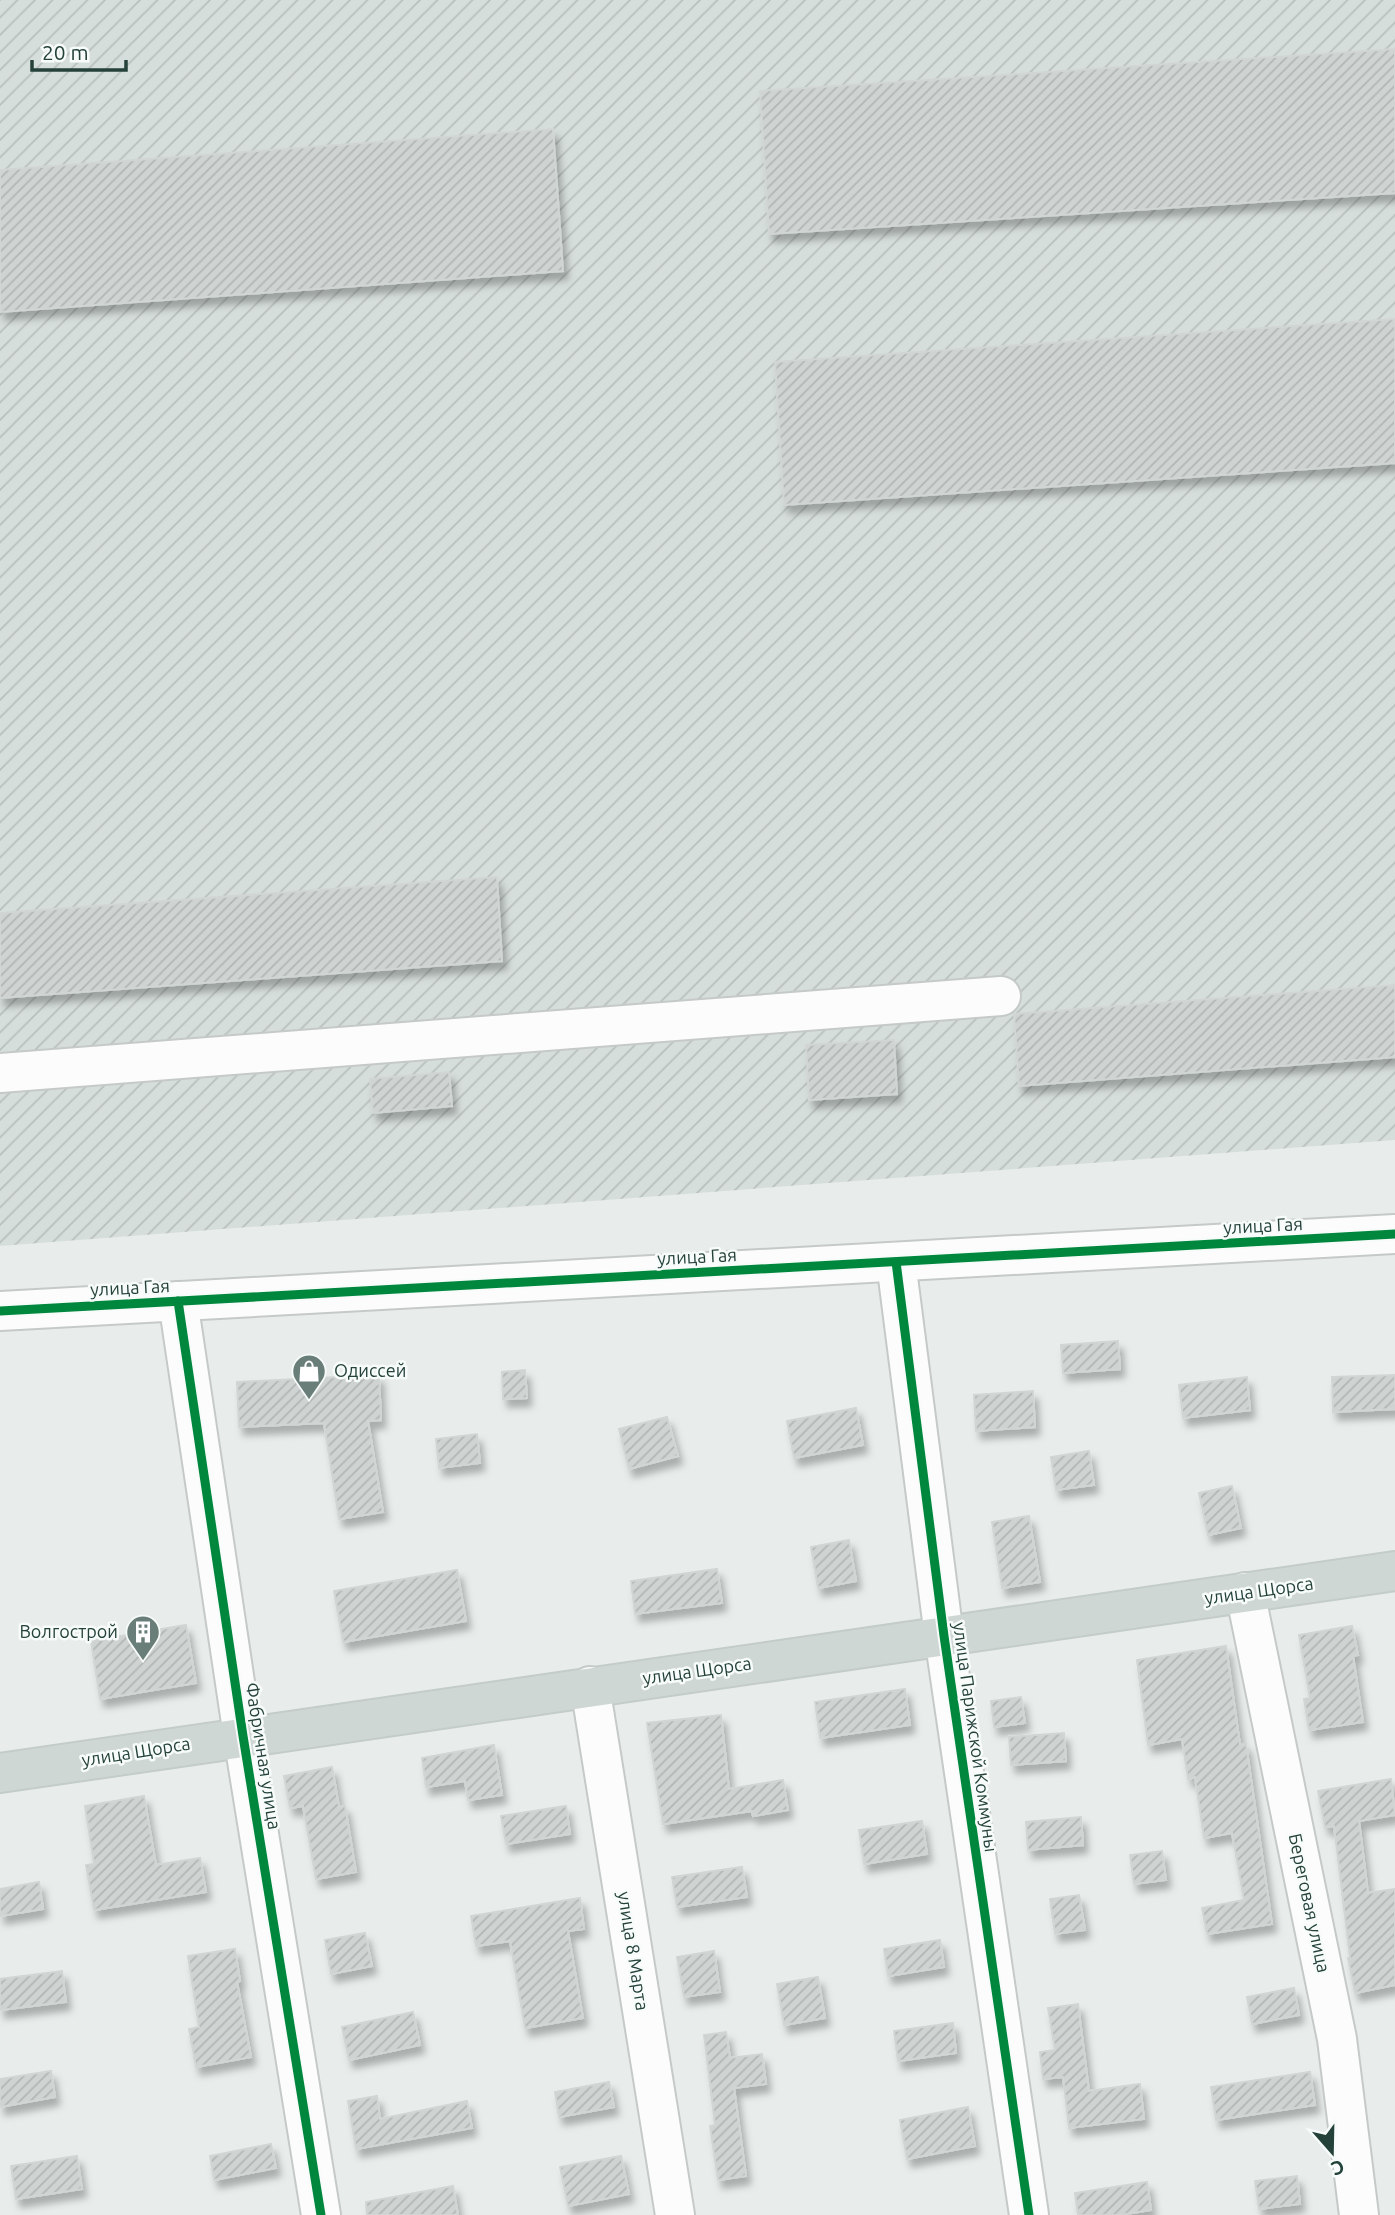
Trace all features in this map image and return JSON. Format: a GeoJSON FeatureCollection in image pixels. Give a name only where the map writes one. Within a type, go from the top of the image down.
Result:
{"type":"FeatureCollection","features":[{"type":"Feature","properties":{"kind":"main road","name":"улица Щорса"},"geometry":{"type":"LineString","coordinates":[[0,1773],[1395,1571]]}},
{"type":"Feature","properties":{"kind":"street"},"geometry":{"type":"LineString","coordinates":[[0,1073],[1001,996]]}},
{"type":"Feature","properties":{"kind":"street","name":"улица Гая"},"geometry":{"type":"LineString","coordinates":[[0,1311],[1395,1234]]}},
{"type":"Feature","properties":{"kind":"street","name":"улица Парижской Коммуны"},"geometry":{"type":"LineString","coordinates":[[896,1262],[944,1636],[1029,2215]]}},
{"type":"Feature","properties":{"kind":"street","name":"Фабричная улица"},"geometry":{"type":"LineString","coordinates":[[178,1301],[243,1736],[321,2215]]}},
{"type":"Feature","properties":{"kind":"street","name":"Береговая улица"},"geometry":{"type":"LineString","coordinates":[[1245,1592],[1337,2039],[1359,2215]]}},
{"type":"Feature","properties":{"kind":"street","name":"улица 8 Марта"},"geometry":{"type":"LineString","coordinates":[[590,1686],[676,2215]]}},
{"type":"Feature","properties":{"kind":"shaded area"},"geometry":{"type":"Polygon","coordinates":[[[0,0],[1395,0],[1395,1140],[0,1246],[0,0]]]}},
{"type":"Feature","properties":{"kind":"building"},"geometry":{"type":"Polygon","coordinates":[[[1395,49],[1395,193],[769,234],[760,91],[1395,49]]]}},
{"type":"Feature","properties":{"kind":"building"},"geometry":{"type":"Polygon","coordinates":[[[553,129],[563,271],[0,312],[0,170],[553,129]]]}},
{"type":"Feature","properties":{"kind":"building"},"geometry":{"type":"Polygon","coordinates":[[[1395,319],[1395,463],[784,505],[775,362],[1395,319]]]}},
{"type":"Feature","properties":{"kind":"building"},"geometry":{"type":"Polygon","coordinates":[[[497,877],[502,961],[0,998],[0,913],[497,877]]]}},
{"type":"Feature","properties":{"kind":"building"},"geometry":{"type":"Polygon","coordinates":[[[1395,985],[1395,1057],[1019,1086],[1014,1014],[1395,985]]]}},
{"type":"Feature","properties":{"kind":"building"},"geometry":{"type":"Polygon","coordinates":[[[894,1040],[897,1094],[809,1100],[806,1045],[894,1040]]]}},
{"type":"Feature","properties":{"kind":"building"},"geometry":{"type":"Polygon","coordinates":[[[449,1072],[452,1106],[373,1113],[370,1079],[449,1072]]]}},
{"type":"Feature","properties":{"kind":"building"},"geometry":{"type":"Polygon","coordinates":[[[1118,1341],[1120,1369],[1063,1373],[1061,1345],[1118,1341]]]}},
{"type":"Feature","properties":{"kind":"building"},"geometry":{"type":"Polygon","coordinates":[[[525,1370],[527,1398],[503,1399],[502,1372],[525,1370]]]}},
{"type":"Feature","properties":{"kind":"building"},"geometry":{"type":"Polygon","coordinates":[[[379,1375],[381,1420],[368,1421],[383,1512],[339,1519],[324,1423],[239,1427],[237,1382],[379,1375]]]}},
{"type":"Feature","properties":{"kind":"building"},"geometry":{"type":"Polygon","coordinates":[[[1395,1375],[1395,1409],[1333,1412],[1332,1377],[1395,1375]]]}},
{"type":"Feature","properties":{"kind":"building"},"geometry":{"type":"Polygon","coordinates":[[[1247,1377],[1250,1410],[1183,1418],[1179,1385],[1247,1377]]]}},
{"type":"Feature","properties":{"kind":"building"},"geometry":{"type":"Polygon","coordinates":[[[1033,1391],[1035,1427],[976,1431],[974,1395],[1033,1391]]]}},
{"type":"Feature","properties":{"kind":"building"},"geometry":{"type":"Polygon","coordinates":[[[856,1408],[863,1445],[794,1458],[787,1421],[856,1408]]]}},
{"type":"Feature","properties":{"kind":"building"},"geometry":{"type":"Polygon","coordinates":[[[667,1417],[678,1456],[629,1469],[619,1429],[667,1417]]]}},
{"type":"Feature","properties":{"kind":"building"},"geometry":{"type":"Polygon","coordinates":[[[477,1434],[480,1463],[439,1468],[436,1439],[477,1434]]]}},
{"type":"Feature","properties":{"kind":"building"},"geometry":{"type":"Polygon","coordinates":[[[1089,1451],[1094,1485],[1056,1490],[1051,1457],[1089,1451]]]}},
{"type":"Feature","properties":{"kind":"building"},"geometry":{"type":"Polygon","coordinates":[[[1232,1486],[1241,1528],[1208,1535],[1199,1493],[1232,1486]]]}},
{"type":"Feature","properties":{"kind":"building"},"geometry":{"type":"Polygon","coordinates":[[[1029,1516],[1040,1582],[1002,1588],[992,1522],[1029,1516]]]}},
{"type":"Feature","properties":{"kind":"building"},"geometry":{"type":"Polygon","coordinates":[[[849,1540],[856,1581],[818,1588],[811,1547],[849,1540]]]}},
{"type":"Feature","properties":{"kind":"building"},"geometry":{"type":"Polygon","coordinates":[[[717,1569],[722,1603],[635,1614],[631,1581],[717,1569]]]}},
{"type":"Feature","properties":{"kind":"building"},"geometry":{"type":"Polygon","coordinates":[[[457,1570],[466,1621],[343,1642],[334,1591],[457,1570]]]}},
{"type":"Feature","properties":{"kind":"building","name":"Волгострой"},"geometry":{"type":"Polygon","coordinates":[[[186,1625],[196,1683],[100,1699],[91,1641],[186,1625]]]}},
{"type":"Feature","properties":{"kind":"building"},"geometry":{"type":"Polygon","coordinates":[[[1352,1626],[1358,1655],[1353,1656],[1363,1722],[1309,1730],[1304,1699],[1310,1698],[1299,1635],[1352,1626]]]}},
{"type":"Feature","properties":{"kind":"building"},"geometry":{"type":"Polygon","coordinates":[[[1226,1646],[1240,1745],[1246,1744],[1272,1924],[1207,1934],[1202,1908],[1244,1900],[1232,1833],[1204,1838],[1195,1777],[1188,1779],[1182,1739],[1148,1745],[1137,1660],[1226,1646]]]}},
{"type":"Feature","properties":{"kind":"building"},"geometry":{"type":"Polygon","coordinates":[[[905,1689],[910,1725],[820,1738],[815,1702],[905,1689]]]}},
{"type":"Feature","properties":{"kind":"building"},"geometry":{"type":"Polygon","coordinates":[[[1021,1697],[1025,1723],[994,1727],[991,1701],[1021,1697]]]}},
{"type":"Feature","properties":{"kind":"building"},"geometry":{"type":"Polygon","coordinates":[[[721,1715],[729,1789],[783,1780],[788,1810],[753,1816],[752,1811],[663,1824],[647,1723],[721,1715]]]}},
{"type":"Feature","properties":{"kind":"building"},"geometry":{"type":"Polygon","coordinates":[[[1064,1733],[1066,1761],[1011,1765],[1009,1737],[1064,1733]]]}},
{"type":"Feature","properties":{"kind":"building"},"geometry":{"type":"Polygon","coordinates":[[[494,1745],[502,1795],[468,1800],[465,1781],[426,1787],[422,1758],[494,1745]]]}},
{"type":"Feature","properties":{"kind":"building"},"geometry":{"type":"Polygon","coordinates":[[[332,1767],[339,1807],[345,1806],[356,1872],[316,1879],[303,1806],[290,1808],[284,1776],[332,1767]]]}},
{"type":"Feature","properties":{"kind":"building"},"geometry":{"type":"Polygon","coordinates":[[[1391,1779],[1395,1815],[1359,1821],[1368,1893],[1395,1889],[1395,1985],[1355,1993],[1348,1958],[1334,1826],[1325,1827],[1318,1791],[1391,1779]]]}},
{"type":"Feature","properties":{"kind":"building"},"geometry":{"type":"Polygon","coordinates":[[[144,1796],[156,1865],[200,1858],[206,1892],[94,1910],[86,1865],[94,1864],[85,1806],[144,1796]]]}},
{"type":"Feature","properties":{"kind":"building"},"geometry":{"type":"Polygon","coordinates":[[[566,1806],[570,1834],[506,1844],[501,1816],[566,1806]]]}},
{"type":"Feature","properties":{"kind":"building"},"geometry":{"type":"Polygon","coordinates":[[[1081,1817],[1083,1845],[1028,1850],[1026,1822],[1081,1817]]]}},
{"type":"Feature","properties":{"kind":"building"},"geometry":{"type":"Polygon","coordinates":[[[922,1821],[927,1854],[864,1864],[859,1830],[922,1821]]]}},
{"type":"Feature","properties":{"kind":"building"},"geometry":{"type":"Polygon","coordinates":[[[1162,1851],[1166,1880],[1134,1884],[1130,1855],[1162,1851]]]}},
{"type":"Feature","properties":{"kind":"building"},"geometry":{"type":"Polygon","coordinates":[[[742,1867],[747,1897],[677,1907],[672,1877],[742,1867]]]}},
{"type":"Feature","properties":{"kind":"building"},"geometry":{"type":"Polygon","coordinates":[[[39,1882],[43,1909],[0,1916],[0,1889],[39,1882]]]}},
{"type":"Feature","properties":{"kind":"building"},"geometry":{"type":"Polygon","coordinates":[[[1079,1895],[1085,1930],[1055,1934],[1050,1899],[1079,1895]]]}},
{"type":"Feature","properties":{"kind":"building"},"geometry":{"type":"Polygon","coordinates":[[[580,1898],[584,1929],[568,1931],[583,2018],[525,2028],[510,1941],[476,1946],[471,1916],[580,1898]]]}},
{"type":"Feature","properties":{"kind":"building"},"geometry":{"type":"Polygon","coordinates":[[[365,1933],[372,1966],[331,1974],[325,1940],[365,1933]]]}},
{"type":"Feature","properties":{"kind":"building"},"geometry":{"type":"Polygon","coordinates":[[[940,1940],[944,1967],[888,1976],[884,1949],[940,1940]]]}},
{"type":"Feature","properties":{"kind":"building"},"geometry":{"type":"Polygon","coordinates":[[[235,1949],[240,1981],[237,1982],[251,2057],[196,2067],[189,2029],[199,2027],[188,1956],[235,1949]]]}},
{"type":"Feature","properties":{"kind":"building"},"geometry":{"type":"Polygon","coordinates":[[[714,1951],[720,1992],[684,1997],[677,1957],[714,1951]]]}},
{"type":"Feature","properties":{"kind":"building"},"geometry":{"type":"Polygon","coordinates":[[[62,1971],[66,2002],[0,2010],[0,1979],[62,1971]]]}},
{"type":"Feature","properties":{"kind":"building"},"geometry":{"type":"Polygon","coordinates":[[[818,1977],[825,2018],[784,2025],[777,1984],[818,1977]]]}},
{"type":"Feature","properties":{"kind":"building"},"geometry":{"type":"Polygon","coordinates":[[[1294,1988],[1299,2015],[1252,2024],[1247,1997],[1294,1988]]]}},
{"type":"Feature","properties":{"kind":"building"},"geometry":{"type":"Polygon","coordinates":[[[1078,2004],[1089,2091],[1140,2084],[1144,2119],[1069,2128],[1063,2077],[1043,2079],[1040,2052],[1055,2050],[1048,2008],[1078,2004]]]}},
{"type":"Feature","properties":{"kind":"building"},"geometry":{"type":"Polygon","coordinates":[[[413,2012],[420,2045],[349,2060],[342,2027],[413,2012]]]}},
{"type":"Feature","properties":{"kind":"building"},"geometry":{"type":"Polygon","coordinates":[[[953,2023],[956,2053],[898,2061],[894,2031],[953,2023]]]}},
{"type":"Feature","properties":{"kind":"building"},"geometry":{"type":"Polygon","coordinates":[[[726,2032],[730,2058],[762,2054],[766,2084],[734,2088],[746,2176],[718,2180],[710,2126],[715,2125],[704,2035],[726,2032]]]}},
{"type":"Feature","properties":{"kind":"building"},"geometry":{"type":"Polygon","coordinates":[[[51,2071],[55,2097],[0,2107],[0,2079],[51,2071]]]}},
{"type":"Feature","properties":{"kind":"building"},"geometry":{"type":"Polygon","coordinates":[[[1310,2072],[1315,2105],[1216,2120],[1211,2087],[1310,2072]]]}},
{"type":"Feature","properties":{"kind":"building"},"geometry":{"type":"Polygon","coordinates":[[[609,2082],[614,2107],[559,2117],[555,2092],[609,2082]]]}},
{"type":"Feature","properties":{"kind":"building"},"geometry":{"type":"Polygon","coordinates":[[[377,2096],[380,2119],[467,2101],[472,2128],[356,2149],[348,2101],[377,2096]]]}},
{"type":"Feature","properties":{"kind":"building"},"geometry":{"type":"Polygon","coordinates":[[[968,2107],[975,2146],[907,2159],[900,2120],[968,2107]]]}},
{"type":"Feature","properties":{"kind":"building"},"geometry":{"type":"Polygon","coordinates":[[[271,2144],[276,2168],[214,2180],[210,2156],[271,2144]]]}},
{"type":"Feature","properties":{"kind":"building"},"geometry":{"type":"Polygon","coordinates":[[[77,2156],[82,2189],[16,2199],[11,2166],[77,2156]]]}},
{"type":"Feature","properties":{"kind":"building"},"geometry":{"type":"Polygon","coordinates":[[[621,2156],[629,2194],[568,2206],[560,2167],[621,2156]]]}},
{"type":"Feature","properties":{"kind":"building"},"geometry":{"type":"Polygon","coordinates":[[[1297,2176],[1300,2204],[1259,2209],[1255,2181],[1297,2176]]]}},
{"type":"Feature","properties":{"kind":"building"},"geometry":{"type":"Polygon","coordinates":[[[1147,2182],[1151,2210],[1120,2215],[1078,2215],[1075,2193],[1147,2182]]]}},
{"type":"Feature","properties":{"kind":"building"},"geometry":{"type":"Polygon","coordinates":[[[453,2186],[458,2215],[367,2215],[366,2202],[453,2186]]]}},
{"type":"Feature","properties":{"kind":"cycle path"},"geometry":{"type":"LineString","coordinates":[[0,1311],[1395,1234]]}},
{"type":"Feature","properties":{"kind":"cycle path"},"geometry":{"type":"LineString","coordinates":[[896,1262],[944,1636],[1029,2215]]}},
{"type":"Feature","properties":{"kind":"cycle path"},"geometry":{"type":"LineString","coordinates":[[178,1301],[243,1736],[321,2215]]}},
{"type":"Feature","properties":{"kind":"place","name":"Одиссей"},"geometry":{"type":"Point","coordinates":[309,1401]}},
{"type":"Feature","properties":{"kind":"place","name":"Волгострой"},"geometry":{"type":"Point","coordinates":[143,1662]}}]}
